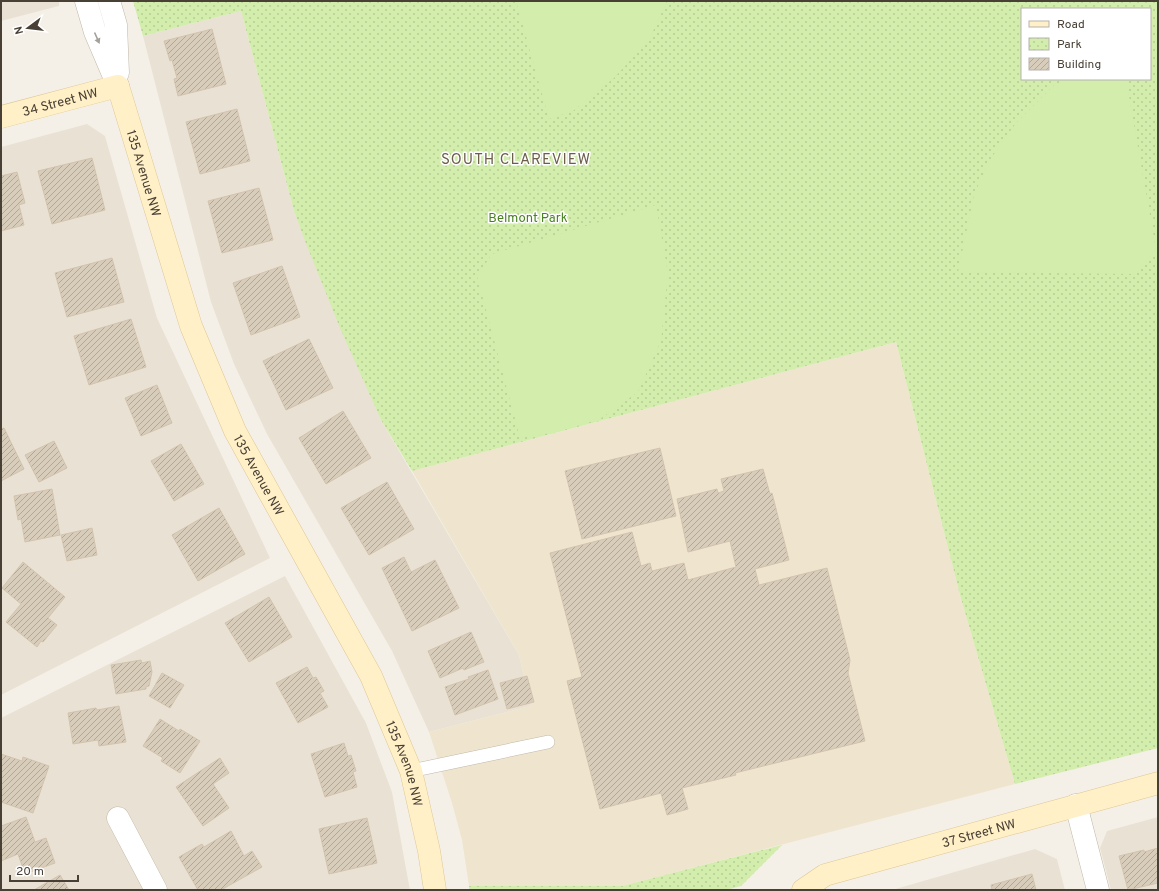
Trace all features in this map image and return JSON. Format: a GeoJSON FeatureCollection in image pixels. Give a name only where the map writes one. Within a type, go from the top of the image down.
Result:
{"type":"FeatureCollection","features":[{"type":"Feature","properties":{"kind":"street","name":"135 Avenue NW"},"geometry":{"type":"LineString","coordinates":[[86,1],[95,32],[118,86],[191,326],[234,431],[371,676],[411,771],[429,851],[434,890]]}},
{"type":"Feature","properties":{"kind":"street","name":"135 Avenue NW"},"geometry":{"type":"LineString","coordinates":[[110,1],[116,25],[118,86]]}},
{"type":"Feature","properties":{"kind":"street","name":"34 Street NW"},"geometry":{"type":"LineString","coordinates":[[1,117],[118,86]]}},
{"type":"Feature","properties":{"kind":"street","name":"37 Street NW"},"geometry":{"type":"LineString","coordinates":[[803,890],[825,875],[1158,782]]}},
{"type":"Feature","properties":{"kind":"street"},"geometry":{"type":"LineString","coordinates":[[1076,805],[1098,890]]}},
{"type":"Feature","properties":{"kind":"street"},"geometry":{"type":"LineString","coordinates":[[118,818],[156,890]]}},
{"type":"Feature","properties":{"kind":"lane"},"geometry":{"type":"LineString","coordinates":[[411,771],[548,742]]}},
{"type":"Feature","properties":{"kind":"shaded area"},"geometry":{"type":"Polygon","coordinates":[[[1,1],[59,1],[59,6],[1,21],[1,1]]]}},
{"type":"Feature","properties":{"kind":"shaded area"},"geometry":{"type":"Polygon","coordinates":[[[241,11],[294,211],[381,420],[519,655],[531,706],[429,732],[392,651],[267,434],[234,364],[211,302],[143,36],[241,11]]]}},
{"type":"Feature","properties":{"kind":"shaded area"},"geometry":{"type":"Polygon","coordinates":[[[87,124],[105,136],[157,318],[270,558],[1,695],[1,147],[87,124]]]}},
{"type":"Feature","properties":{"kind":"shaded area"},"geometry":{"type":"Polygon","coordinates":[[[896,342],[960,595],[1015,784],[622,886],[469,886],[462,840],[452,803],[429,732],[530,706],[519,655],[412,471],[896,342]]]}},
{"type":"Feature","properties":{"kind":"shaded area"},"geometry":{"type":"Polygon","coordinates":[[[285,576],[366,723],[392,792],[410,890],[1,890],[1,718],[285,576]]]}},
{"type":"Feature","properties":{"kind":"shaded area"},"geometry":{"type":"Polygon","coordinates":[[[1158,817],[1158,890],[1111,890],[1100,848],[1107,831],[1158,817]]]}},
{"type":"Feature","properties":{"kind":"shaded area"},"geometry":{"type":"Polygon","coordinates":[[[1035,849],[1057,859],[1065,890],[892,890],[1035,849]]]}},
{"type":"Feature","properties":{"kind":"green space","name":"Belmont Park"},"geometry":{"type":"Polygon","coordinates":[[[133,1],[1158,1],[1158,748],[1015,784],[960,595],[896,342],[412,471],[381,420],[340,328],[307,246],[294,211],[241,11],[143,36],[133,1]]]}},
{"type":"Feature","properties":{"kind":"green space"},"geometry":{"type":"Polygon","coordinates":[[[516,1],[667,1],[649,40],[614,78],[573,111],[549,119],[516,1]]]}},
{"type":"Feature","properties":{"kind":"green space"},"geometry":{"type":"Polygon","coordinates":[[[1069,80],[1126,80],[1156,249],[1136,274],[958,272],[974,195],[989,161],[1016,123],[1055,84],[1069,80]]]}},
{"type":"Feature","properties":{"kind":"green space"},"geometry":{"type":"Polygon","coordinates":[[[656,205],[668,273],[661,341],[638,392],[600,419],[557,432],[520,438],[477,276],[492,254],[656,205]]]}},
{"type":"Feature","properties":{"kind":"green space"},"geometry":{"type":"Polygon","coordinates":[[[782,845],[741,886],[726,890],[469,890],[469,886],[622,886],[782,845]]]}},
{"type":"Feature","properties":{"kind":"building"},"geometry":{"type":"Polygon","coordinates":[[[212,29],[226,84],[178,96],[174,79],[177,78],[172,60],[170,61],[164,41],[212,29]]]}},
{"type":"Feature","properties":{"kind":"building"},"geometry":{"type":"Polygon","coordinates":[[[237,109],[250,161],[200,174],[186,122],[237,109]]]}},
{"type":"Feature","properties":{"kind":"building"},"geometry":{"type":"Polygon","coordinates":[[[92,158],[105,210],[52,224],[38,171],[92,158]]]}},
{"type":"Feature","properties":{"kind":"building"},"geometry":{"type":"Polygon","coordinates":[[[17,172],[25,203],[19,205],[24,225],[1,231],[1,176],[17,172]]]}},
{"type":"Feature","properties":{"kind":"building"},"geometry":{"type":"Polygon","coordinates":[[[259,188],[273,240],[222,253],[208,201],[259,188]]]}},
{"type":"Feature","properties":{"kind":"building"},"geometry":{"type":"Polygon","coordinates":[[[112,258],[124,302],[67,317],[55,273],[112,258]]]}},
{"type":"Feature","properties":{"kind":"building"},"geometry":{"type":"Polygon","coordinates":[[[282,266],[300,317],[251,335],[233,283],[282,266]]]}},
{"type":"Feature","properties":{"kind":"building"},"geometry":{"type":"Polygon","coordinates":[[[131,319],[146,367],[89,385],[74,336],[131,319]]]}},
{"type":"Feature","properties":{"kind":"building"},"geometry":{"type":"Polygon","coordinates":[[[309,339],[333,388],[286,410],[263,361],[309,339]]]}},
{"type":"Feature","properties":{"kind":"building"},"geometry":{"type":"Polygon","coordinates":[[[157,385],[172,423],[141,436],[125,398],[157,385]]]}},
{"type":"Feature","properties":{"kind":"building"},"geometry":{"type":"Polygon","coordinates":[[[343,411],[371,458],[326,484],[299,438],[343,411]]]}},
{"type":"Feature","properties":{"kind":"building"},"geometry":{"type":"Polygon","coordinates":[[[4,428],[24,469],[1,481],[1,429],[4,428]]]}},
{"type":"Feature","properties":{"kind":"building"},"geometry":{"type":"Polygon","coordinates":[[[54,441],[67,468],[39,482],[25,455],[54,441]]]}},
{"type":"Feature","properties":{"kind":"building"},"geometry":{"type":"Polygon","coordinates":[[[181,444],[204,484],[174,501],[151,461],[181,444]]]}},
{"type":"Feature","properties":{"kind":"building"},"geometry":{"type":"Polygon","coordinates":[[[660,448],[676,516],[582,539],[565,471],[660,448]]]}},
{"type":"Feature","properties":{"kind":"building"},"geometry":{"type":"Polygon","coordinates":[[[763,469],[770,494],[772,493],[789,560],[755,569],[759,585],[827,568],[850,660],[848,673],[865,741],[735,773],[736,775],[682,788],[688,809],[667,815],[661,793],[600,809],[567,681],[582,677],[550,553],[632,532],[641,566],[650,563],[652,571],[684,563],[688,580],[736,567],[730,541],[688,552],[677,499],[717,489],[718,493],[724,491],[721,479],[763,469]]]}},
{"type":"Feature","properties":{"kind":"building"},"geometry":{"type":"Polygon","coordinates":[[[387,482],[414,529],[369,555],[341,508],[387,482]]]}},
{"type":"Feature","properties":{"kind":"building"},"geometry":{"type":"Polygon","coordinates":[[[52,489],[60,535],[25,542],[21,519],[18,520],[14,496],[52,489]]]}},
{"type":"Feature","properties":{"kind":"building"},"geometry":{"type":"Polygon","coordinates":[[[219,508],[245,554],[198,581],[172,535],[219,508]]]}},
{"type":"Feature","properties":{"kind":"building"},"geometry":{"type":"Polygon","coordinates":[[[92,528],[97,555],[67,561],[61,535],[92,528]]]}},
{"type":"Feature","properties":{"kind":"building"},"geometry":{"type":"Polygon","coordinates":[[[404,557],[411,572],[435,560],[459,608],[412,631],[382,568],[404,557]]]}},
{"type":"Feature","properties":{"kind":"building"},"geometry":{"type":"Polygon","coordinates":[[[23,562],[65,597],[48,618],[57,625],[37,647],[6,622],[21,604],[2,588],[23,562]]]}},
{"type":"Feature","properties":{"kind":"building"},"geometry":{"type":"Polygon","coordinates":[[[269,597],[292,637],[249,662],[225,623],[269,597]]]}},
{"type":"Feature","properties":{"kind":"building"},"geometry":{"type":"Polygon","coordinates":[[[471,632],[484,662],[464,670],[463,668],[440,678],[428,651],[471,632]]]}},
{"type":"Feature","properties":{"kind":"building"},"geometry":{"type":"Polygon","coordinates":[[[141,660],[142,663],[150,661],[152,672],[149,686],[146,687],[146,689],[116,694],[111,665],[141,660]]]}},
{"type":"Feature","properties":{"kind":"building"},"geometry":{"type":"Polygon","coordinates":[[[307,667],[313,678],[316,677],[324,691],[320,693],[328,707],[298,723],[276,683],[307,667]]]}},
{"type":"Feature","properties":{"kind":"building"},"geometry":{"type":"Polygon","coordinates":[[[488,670],[498,699],[455,715],[445,687],[469,679],[468,677],[488,670]]]}},
{"type":"Feature","properties":{"kind":"building"},"geometry":{"type":"Polygon","coordinates":[[[162,673],[184,685],[170,708],[149,696],[162,673]]]}},
{"type":"Feature","properties":{"kind":"building"},"geometry":{"type":"Polygon","coordinates":[[[527,676],[534,702],[507,709],[500,683],[527,676]]]}},
{"type":"Feature","properties":{"kind":"building"},"geometry":{"type":"Polygon","coordinates":[[[119,706],[126,742],[99,746],[98,740],[73,744],[68,713],[119,706]]]}},
{"type":"Feature","properties":{"kind":"building"},"geometry":{"type":"Polygon","coordinates":[[[160,719],[179,731],[180,729],[200,741],[180,773],[161,761],[163,758],[143,746],[160,719]]]}},
{"type":"Feature","properties":{"kind":"building"},"geometry":{"type":"Polygon","coordinates":[[[344,743],[348,756],[351,755],[356,771],[353,772],[357,787],[325,797],[311,754],[344,743]]]}},
{"type":"Feature","properties":{"kind":"building"},"geometry":{"type":"Polygon","coordinates":[[[1,754],[22,761],[23,757],[49,766],[33,813],[1,802],[1,754]]]}},
{"type":"Feature","properties":{"kind":"building"},"geometry":{"type":"Polygon","coordinates":[[[220,758],[229,773],[213,784],[229,808],[203,826],[176,787],[220,758]]]}},
{"type":"Feature","properties":{"kind":"building"},"geometry":{"type":"Polygon","coordinates":[[[26,817],[35,842],[46,838],[55,863],[25,874],[18,854],[1,861],[1,826],[26,817]]]}},
{"type":"Feature","properties":{"kind":"building"},"geometry":{"type":"Polygon","coordinates":[[[367,818],[377,863],[329,874],[319,829],[367,818]]]}},
{"type":"Feature","properties":{"kind":"building"},"geometry":{"type":"Polygon","coordinates":[[[231,831],[244,856],[252,851],[262,867],[221,890],[198,890],[179,857],[202,844],[204,847],[231,831]]]}},
{"type":"Feature","properties":{"kind":"building"},"geometry":{"type":"Polygon","coordinates":[[[1158,848],[1158,883],[1128,890],[1119,856],[1158,848]]]}},
{"type":"Feature","properties":{"kind":"building"},"geometry":{"type":"Polygon","coordinates":[[[1032,874],[1036,890],[992,890],[991,885],[1032,874]]]}},
{"type":"Feature","properties":{"kind":"building"},"geometry":{"type":"Polygon","coordinates":[[[60,875],[69,890],[34,890],[60,875]]]}},
{"type":"Feature","properties":{"kind":"district","name":"SOUTH CLAREVIEW"},"geometry":{"type":"Point","coordinates":[516,159]}}]}
